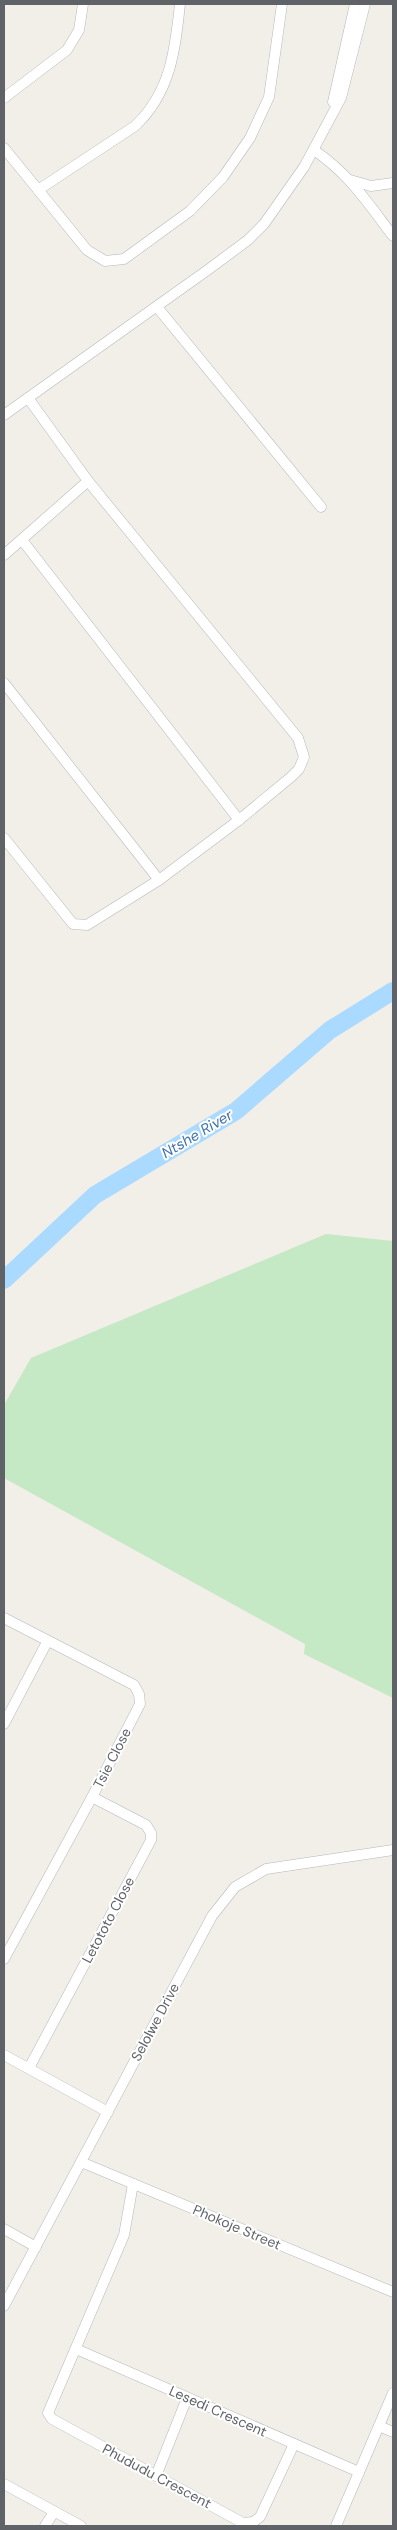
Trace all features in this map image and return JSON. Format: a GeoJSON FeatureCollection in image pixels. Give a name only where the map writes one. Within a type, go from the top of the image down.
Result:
{"type":"FeatureCollection","features":[{"type":"Feature","properties":{"kind":"street"},"geometry":{"type":"LineString","coordinates":[[4,98],[66,50],[79,30],[83,4]]}},
{"type":"Feature","properties":{"kind":"street"},"geometry":{"type":"LineString","coordinates":[[38,190],[135,126],[147,115],[160,93],[171,68],[180,4]]}},
{"type":"Feature","properties":{"kind":"street"},"geometry":{"type":"LineString","coordinates":[[4,148],[87,250],[104,261],[124,259],[190,212],[223,177],[250,138],[265,108],[271,86],[282,4]]}},
{"type":"Feature","properties":{"kind":"street"},"geometry":{"type":"LineString","coordinates":[[328,122],[355,4]]}},
{"type":"Feature","properties":{"kind":"street"},"geometry":{"type":"LineString","coordinates":[[4,414],[248,240],[264,224],[287,194],[314,150],[341,98],[365,4]]}},
{"type":"Feature","properties":{"kind":"street"},"geometry":{"type":"LineString","coordinates":[[314,150],[338,166],[393,236]]}},
{"type":"Feature","properties":{"kind":"street"},"geometry":{"type":"LineString","coordinates":[[350,180],[372,186],[393,183]]}},
{"type":"Feature","properties":{"kind":"street"},"geometry":{"type":"LineString","coordinates":[[157,306],[321,507]]}},
{"type":"Feature","properties":{"kind":"street"},"geometry":{"type":"LineString","coordinates":[[4,838],[73,924],[87,925],[159,880],[239,820],[299,769],[304,757],[298,738],[88,481],[28,398]]}},
{"type":"Feature","properties":{"kind":"street"},"geometry":{"type":"LineString","coordinates":[[4,555],[88,481]]}},
{"type":"Feature","properties":{"kind":"street"},"geometry":{"type":"LineString","coordinates":[[22,540],[239,820]]}},
{"type":"Feature","properties":{"kind":"street"},"geometry":{"type":"LineString","coordinates":[[4,683],[159,880]]}},
{"type":"Feature","properties":{"kind":"street","name":"Tsie Close"},"geometry":{"type":"LineString","coordinates":[[4,1618],[47,1642],[134,1685],[139,1694],[140,1704],[4,1959]]}},
{"type":"Feature","properties":{"kind":"street"},"geometry":{"type":"LineString","coordinates":[[4,1724],[47,1642]]}},
{"type":"Feature","properties":{"kind":"street","name":"Letototo Close"},"geometry":{"type":"LineString","coordinates":[[29,2068],[151,1840],[151,1832],[146,1825],[92,1797]]}},
{"type":"Feature","properties":{"kind":"street","name":"Selolwe Drive"},"geometry":{"type":"LineString","coordinates":[[4,2306],[212,1916],[235,1887],[266,1870],[393,1850]]}},
{"type":"Feature","properties":{"kind":"street"},"geometry":{"type":"LineString","coordinates":[[4,2055],[108,2112]]}},
{"type":"Feature","properties":{"kind":"street","name":"Phokoje Street"},"geometry":{"type":"LineString","coordinates":[[81,2162],[393,2292]]}},
{"type":"Feature","properties":{"kind":"street"},"geometry":{"type":"LineString","coordinates":[[76,2349],[124,2235],[133,2184]]}},
{"type":"Feature","properties":{"kind":"street"},"geometry":{"type":"LineString","coordinates":[[4,2230],[36,2246]]}},
{"type":"Feature","properties":{"kind":"street","name":"Lesedi Crescent"},"geometry":{"type":"LineString","coordinates":[[76,2349],[359,2472]]}},
{"type":"Feature","properties":{"kind":"street","name":"Phududu Crescent"},"geometry":{"type":"LineString","coordinates":[[76,2349],[48,2413],[52,2419],[243,2523],[253,2522],[260,2517],[294,2444]]}},
{"type":"Feature","properties":{"kind":"street"},"geometry":{"type":"LineString","coordinates":[[336,2526],[393,2392]]}},
{"type":"Feature","properties":{"kind":"street"},"geometry":{"type":"LineString","coordinates":[[156,2476],[187,2398]]}},
{"type":"Feature","properties":{"kind":"street"},"geometry":{"type":"LineString","coordinates":[[380,2426],[393,2432]]}},
{"type":"Feature","properties":{"kind":"street"},"geometry":{"type":"LineString","coordinates":[[4,2484],[81,2526]]}},
{"type":"Feature","properties":{"kind":"street"},"geometry":{"type":"LineString","coordinates":[[45,2526],[54,2512]]}},
{"type":"Feature","properties":{"kind":"green space"},"geometry":{"type":"Polygon","coordinates":[[[326,1234],[393,1241],[393,1698],[304,1654],[305,1644],[4,1478],[4,1405],[31,1358],[326,1234]]]}},
{"type":"Feature","properties":{"kind":"waterway","name":"Ntshe River"},"geometry":{"type":"LineString","coordinates":[[4,1280],[95,1195],[236,1111],[330,1030],[393,991]]}}]}
